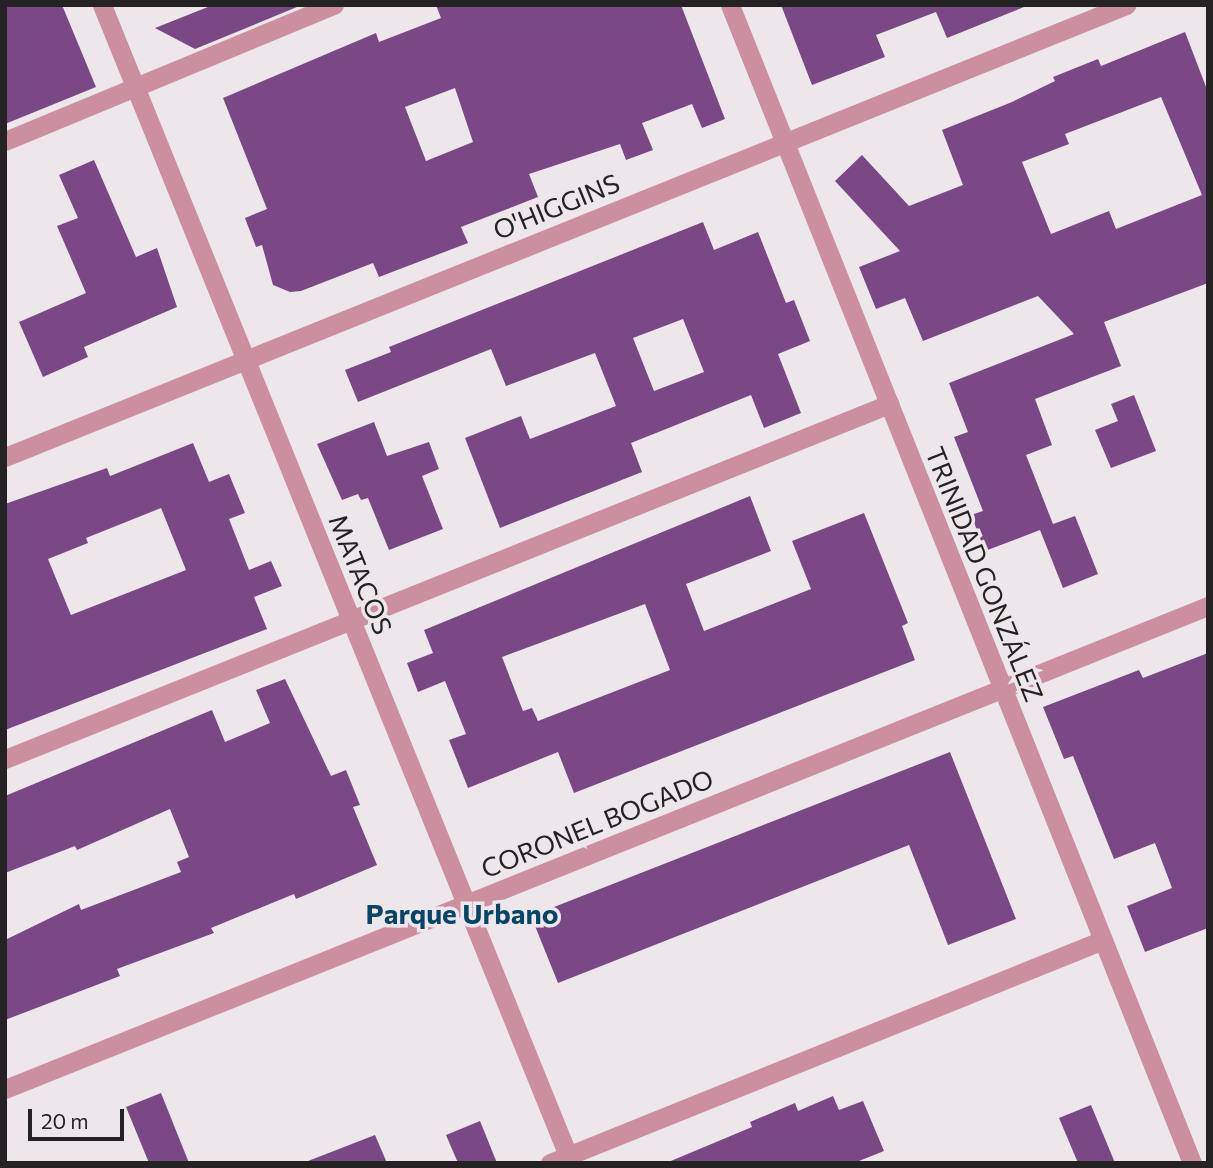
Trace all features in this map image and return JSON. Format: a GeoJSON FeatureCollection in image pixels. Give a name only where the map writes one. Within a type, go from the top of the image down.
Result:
{"type":"FeatureCollection","features":[{"type":"Feature","properties":{"kind":"street","name":"MATACOS"},"geometry":{"type":"LineString","coordinates":[[102,5],[466,904],[563,1160]]}},
{"type":"Feature","properties":{"kind":"street"},"geometry":{"type":"LineString","coordinates":[[5,141],[334,5]]}},
{"type":"Feature","properties":{"kind":"street","name":"TRINIDAD GONZÁLEZ"},"geometry":{"type":"LineString","coordinates":[[730,5],[1192,1163]]}},
{"type":"Feature","properties":{"kind":"street","name":"O'HIGGINS"},"geometry":{"type":"LineString","coordinates":[[5,457],[1126,5]]}},
{"type":"Feature","properties":{"kind":"street"},"geometry":{"type":"LineString","coordinates":[[5,759],[889,404]]}},
{"type":"Feature","properties":{"kind":"street","name":"CORONEL BOGADO"},"geometry":{"type":"LineString","coordinates":[[5,1089],[1208,606]]}},
{"type":"Feature","properties":{"kind":"street"},"geometry":{"type":"LineString","coordinates":[[563,1160],[1103,940]]}},
{"type":"Feature","properties":{"kind":"building"},"geometry":{"type":"Polygon","coordinates":[[[5,5],[62,5],[96,87],[5,124],[5,5]]]}},
{"type":"Feature","properties":{"kind":"building"},"geometry":{"type":"Polygon","coordinates":[[[213,5],[297,7],[195,49],[155,28],[213,5]]]}},
{"type":"Feature","properties":{"kind":"building"},"geometry":{"type":"Polygon","coordinates":[[[436,5],[681,5],[725,119],[702,128],[692,104],[642,123],[653,150],[626,160],[620,144],[529,174],[538,197],[461,227],[468,243],[379,277],[373,263],[301,291],[290,292],[273,285],[262,245],[256,247],[245,218],[267,209],[223,98],[376,33],[379,42],[441,18],[436,5]],[[455,88],[405,107],[426,161],[473,142],[455,88]]]}},
{"type":"Feature","properties":{"kind":"building"},"geometry":{"type":"Polygon","coordinates":[[[781,5],[1024,7],[947,38],[936,12],[876,35],[885,57],[812,85],[781,5]]]}},
{"type":"Feature","properties":{"kind":"building"},"geometry":{"type":"Polygon","coordinates":[[[1185,32],[1208,92],[1208,283],[1104,322],[1121,366],[1035,399],[1052,445],[1026,455],[1053,524],[1075,516],[1098,574],[1063,588],[1040,530],[985,551],[971,515],[983,511],[954,437],[968,432],[949,383],[1074,334],[1038,296],[923,341],[905,298],[876,309],[859,267],[900,251],[835,181],[862,155],[909,206],[963,185],[942,130],[1012,102],[1055,81],[1053,77],[1098,59],[1101,66],[1185,32]],[[1161,97],[1065,134],[1069,144],[1022,162],[1051,234],[1109,211],[1116,229],[1202,195],[1161,97]]]}},
{"type":"Feature","properties":{"kind":"building"},"geometry":{"type":"Polygon","coordinates":[[[94,160],[136,257],[157,248],[177,307],[84,347],[88,357],[43,377],[19,322],[86,293],[57,226],[78,218],[59,175],[94,160]]]}},
{"type":"Feature","properties":{"kind":"building"},"geometry":{"type":"Polygon","coordinates":[[[703,222],[714,250],[758,232],[786,303],[794,300],[810,341],[778,354],[801,413],[764,428],[751,395],[631,443],[642,472],[500,528],[465,438],[521,416],[530,439],[616,406],[595,353],[506,386],[491,349],[358,402],[345,370],[391,352],[389,347],[703,222]],[[683,319],[633,338],[654,391],[704,372],[683,319]]]}},
{"type":"Feature","properties":{"kind":"building"},"geometry":{"type":"Polygon","coordinates":[[[1134,395],[1156,451],[1111,468],[1095,430],[1118,421],[1111,404],[1134,395]]]}},
{"type":"Feature","properties":{"kind":"building"},"geometry":{"type":"Polygon","coordinates":[[[374,422],[387,456],[429,442],[439,469],[422,476],[443,529],[389,550],[368,498],[361,500],[358,494],[342,500],[317,444],[374,422]]]}},
{"type":"Feature","properties":{"kind":"building"},"geometry":{"type":"Polygon","coordinates":[[[193,443],[209,482],[229,474],[245,513],[229,519],[249,570],[271,561],[282,586],[254,597],[267,629],[5,730],[5,504],[107,468],[110,476],[193,443]],[[161,508],[86,538],[88,543],[48,559],[71,615],[186,570],[161,508]]]}},
{"type":"Feature","properties":{"kind":"building"},"geometry":{"type":"Polygon","coordinates":[[[750,496],[771,551],[686,584],[704,631],[811,589],[792,541],[864,513],[908,623],[902,626],[915,660],[574,793],[558,752],[468,788],[449,740],[466,734],[445,681],[418,692],[407,663],[433,653],[424,630],[750,496]],[[645,604],[502,657],[523,711],[532,708],[538,721],[670,670],[645,604]]]}},
{"type":"Feature","properties":{"kind":"building"},"geometry":{"type":"Polygon","coordinates":[[[1208,653],[1208,928],[1145,952],[1127,906],[1172,888],[1155,843],[1114,859],[1073,756],[1064,759],[1043,707],[1139,670],[1143,678],[1208,653]]]}},
{"type":"Feature","properties":{"kind":"building"},"geometry":{"type":"Polygon","coordinates":[[[285,679],[331,776],[346,770],[360,805],[353,807],[377,865],[296,899],[294,894],[211,928],[214,933],[117,969],[120,976],[5,1020],[5,940],[79,904],[81,910],[181,872],[177,862],[189,857],[170,809],[77,850],[75,846],[5,873],[5,796],[212,710],[225,742],[270,723],[256,690],[285,679]]]}},
{"type":"Feature","properties":{"kind":"building"},"geometry":{"type":"Polygon","coordinates":[[[950,752],[1016,919],[948,945],[909,845],[558,983],[531,916],[950,752]]]}},
{"type":"Feature","properties":{"kind":"building"},"geometry":{"type":"Polygon","coordinates":[[[161,1093],[189,1163],[149,1163],[126,1107],[161,1093]]]}},
{"type":"Feature","properties":{"kind":"building"},"geometry":{"type":"Polygon","coordinates":[[[833,1096],[839,1110],[863,1101],[884,1151],[854,1163],[666,1163],[752,1127],[750,1122],[795,1103],[798,1111],[833,1096]]]}},
{"type":"Feature","properties":{"kind":"building"},"geometry":{"type":"Polygon","coordinates":[[[1091,1105],[1115,1163],[1078,1163],[1059,1118],[1091,1105]]]}},
{"type":"Feature","properties":{"kind":"building"},"geometry":{"type":"Polygon","coordinates":[[[480,1121],[497,1163],[458,1163],[446,1135],[480,1121]]]}},
{"type":"Feature","properties":{"kind":"building"},"geometry":{"type":"Polygon","coordinates":[[[375,1135],[387,1163],[308,1161],[375,1135]]]}},
{"type":"Feature","properties":{"kind":"district","name":"Parque Urbano"},"geometry":{"type":"Point","coordinates":[462,913]}}]}
